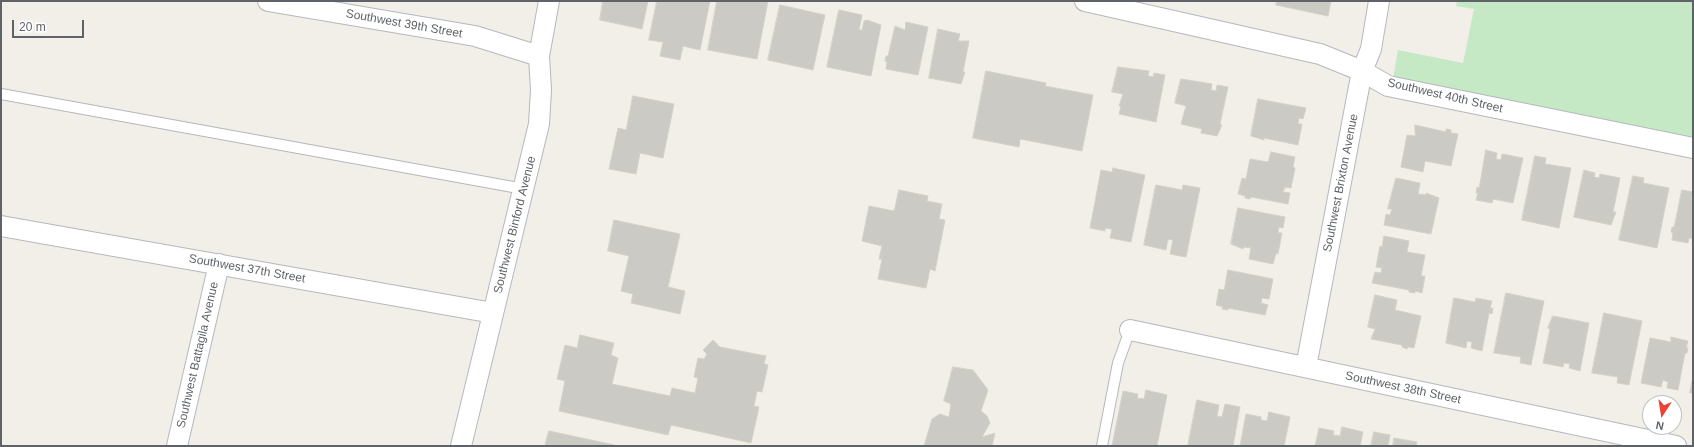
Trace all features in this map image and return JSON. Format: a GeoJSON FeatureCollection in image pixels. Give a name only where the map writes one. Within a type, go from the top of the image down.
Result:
{"type":"FeatureCollection","features":[{"type":"Feature","properties":{"kind":"street","name":"Southwest 39th Street"},"geometry":{"type":"LineString","coordinates":[[268,1],[475,36],[539,56]]}},
{"type":"Feature","properties":{"kind":"street","name":"Southwest Binford Avenue"},"geometry":{"type":"LineString","coordinates":[[461,446],[539,124],[539,56],[549,1]]}},
{"type":"Feature","properties":{"kind":"street","name":"Southwest 40th Street"},"geometry":{"type":"LineString","coordinates":[[1085,1],[1116,4],[1320,54],[1362,71],[1388,86],[1693,148]]}},
{"type":"Feature","properties":{"kind":"street","name":"Southwest Brixton Avenue"},"geometry":{"type":"LineString","coordinates":[[1306,367],[1362,71],[1371,49],[1379,1]]}},
{"type":"Feature","properties":{"kind":"street","name":"Southwest 37th Street"},"geometry":{"type":"LineString","coordinates":[[1,226],[493,313]]}},
{"type":"Feature","properties":{"kind":"street","name":"Southwest Battagila Avenue"},"geometry":{"type":"LineString","coordinates":[[177,446],[219,264]]}},
{"type":"Feature","properties":{"kind":"street","name":"Southwest 38th Street"},"geometry":{"type":"LineString","coordinates":[[1130,330],[1306,367],[1631,442],[1676,446]]}},
{"type":"Feature","properties":{"kind":"lane"},"geometry":{"type":"LineString","coordinates":[[1,94],[524,189]]}},
{"type":"Feature","properties":{"kind":"lane"},"geometry":{"type":"LineString","coordinates":[[1102,446],[1118,363],[1130,330]]}},
{"type":"Feature","properties":{"kind":"green space"},"geometry":{"type":"Polygon","coordinates":[[[1457,1],[1693,1],[1693,138],[1393,79],[1398,50],[1463,63],[1474,9],[1456,6],[1457,1]]]}},
{"type":"Feature","properties":{"kind":"building"},"geometry":{"type":"Polygon","coordinates":[[[603,1],[648,1],[642,29],[600,20],[603,1]]]}},
{"type":"Feature","properties":{"kind":"building"},"geometry":{"type":"Polygon","coordinates":[[[657,1],[710,1],[700,50],[683,46],[680,60],[660,56],[663,42],[649,40],[657,1]]]}},
{"type":"Feature","properties":{"kind":"building"},"geometry":{"type":"Polygon","coordinates":[[[717,1],[768,1],[757,59],[708,50],[717,1]]]}},
{"type":"Feature","properties":{"kind":"building"},"geometry":{"type":"Polygon","coordinates":[[[1277,1],[1331,1],[1328,16],[1276,5],[1277,1]]]}},
{"type":"Feature","properties":{"kind":"building"},"geometry":{"type":"Polygon","coordinates":[[[780,5],[825,15],[813,70],[768,60],[780,5]]]}},
{"type":"Feature","properties":{"kind":"building"},"geometry":{"type":"Polygon","coordinates":[[[839,10],[862,15],[859,30],[862,30],[864,21],[867,20],[881,25],[871,76],[827,67],[839,10]]]}},
{"type":"Feature","properties":{"kind":"building"},"geometry":{"type":"Polygon","coordinates":[[[906,22],[928,27],[918,75],[886,69],[886,56],[888,56],[895,26],[905,30],[906,22]]]}},
{"type":"Feature","properties":{"kind":"building"},"geometry":{"type":"Polygon","coordinates":[[[938,29],[960,34],[958,41],[969,41],[963,72],[965,72],[961,84],[929,78],[938,29]]]}},
{"type":"Feature","properties":{"kind":"building"},"geometry":{"type":"Polygon","coordinates":[[[1118,67],[1149,71],[1148,76],[1153,77],[1154,73],[1165,75],[1156,122],[1119,114],[1121,106],[1119,106],[1123,94],[1112,92],[1118,67]]]}},
{"type":"Feature","properties":{"kind":"building"},"geometry":{"type":"Polygon","coordinates":[[[986,71],[1046,83],[1045,86],[1093,95],[1082,151],[1020,139],[1019,147],[973,138],[986,71]]]}},
{"type":"Feature","properties":{"kind":"building"},"geometry":{"type":"Polygon","coordinates":[[[1181,79],[1212,84],[1211,90],[1216,91],[1217,85],[1228,87],[1220,124],[1222,125],[1217,136],[1201,133],[1202,129],[1181,124],[1186,106],[1175,103],[1181,79]]]}},
{"type":"Feature","properties":{"kind":"building"},"geometry":{"type":"Polygon","coordinates":[[[633,96],[674,104],[663,158],[640,153],[636,174],[609,169],[618,128],[626,130],[633,96]]]}},
{"type":"Feature","properties":{"kind":"building"},"geometry":{"type":"Polygon","coordinates":[[[1258,99],[1306,108],[1303,119],[1299,118],[1298,124],[1302,124],[1298,145],[1264,138],[1264,140],[1251,136],[1258,99]]]}},
{"type":"Feature","properties":{"kind":"building"},"geometry":{"type":"Polygon","coordinates":[[[1415,125],[1446,132],[1446,129],[1451,130],[1451,133],[1458,134],[1451,166],[1425,161],[1423,172],[1401,167],[1407,135],[1415,136],[1415,125]]]}},
{"type":"Feature","properties":{"kind":"building"},"geometry":{"type":"Polygon","coordinates":[[[1486,150],[1497,153],[1496,159],[1501,160],[1502,154],[1523,158],[1513,203],[1493,199],[1492,203],[1476,200],[1478,193],[1476,193],[1477,187],[1479,188],[1486,150]]]}},
{"type":"Feature","properties":{"kind":"building"},"geometry":{"type":"Polygon","coordinates":[[[1271,152],[1295,157],[1293,167],[1295,168],[1291,188],[1285,187],[1283,192],[1290,193],[1288,204],[1251,197],[1250,199],[1245,198],[1245,196],[1238,194],[1242,178],[1246,179],[1250,159],[1268,162],[1271,152]]]}},
{"type":"Feature","properties":{"kind":"building"},"geometry":{"type":"Polygon","coordinates":[[[1535,156],[1546,158],[1545,164],[1571,168],[1559,228],[1522,220],[1535,156]]]}},
{"type":"Feature","properties":{"kind":"building"},"geometry":{"type":"Polygon","coordinates":[[[1113,168],[1145,175],[1131,242],[1110,238],[1112,229],[1105,228],[1105,231],[1090,228],[1101,170],[1112,172],[1113,168]]]}},
{"type":"Feature","properties":{"kind":"building"},"geometry":{"type":"Polygon","coordinates":[[[1584,170],[1595,173],[1594,177],[1599,178],[1600,174],[1620,178],[1613,212],[1616,212],[1611,225],[1574,217],[1584,170]]]}},
{"type":"Feature","properties":{"kind":"building"},"geometry":{"type":"Polygon","coordinates":[[[1633,176],[1644,178],[1643,183],[1669,188],[1657,248],[1619,240],[1633,176]]]}},
{"type":"Feature","properties":{"kind":"building"},"geometry":{"type":"Polygon","coordinates":[[[1396,178],[1420,183],[1418,194],[1426,195],[1426,193],[1439,198],[1431,234],[1384,225],[1386,214],[1390,215],[1392,209],[1388,209],[1396,178]]]}},
{"type":"Feature","properties":{"kind":"building"},"geometry":{"type":"Polygon","coordinates":[[[1156,185],[1182,190],[1183,185],[1200,188],[1186,257],[1170,254],[1173,240],[1168,239],[1166,250],[1144,245],[1156,185]]]}},
{"type":"Feature","properties":{"kind":"building"},"geometry":{"type":"Polygon","coordinates":[[[899,190],[928,196],[927,201],[942,204],[939,219],[945,220],[935,271],[930,269],[926,288],[878,279],[882,259],[879,259],[882,246],[862,241],[869,206],[894,211],[899,190]]]}},
{"type":"Feature","properties":{"kind":"building"},"geometry":{"type":"Polygon","coordinates":[[[1682,190],[1693,192],[1691,199],[1693,199],[1693,239],[1689,238],[1688,243],[1672,240],[1673,233],[1671,232],[1672,227],[1674,227],[1682,190]]]}},
{"type":"Feature","properties":{"kind":"building"},"geometry":{"type":"Polygon","coordinates":[[[1238,208],[1285,217],[1283,228],[1279,227],[1278,233],[1282,233],[1278,254],[1276,253],[1273,264],[1249,259],[1251,248],[1244,247],[1243,249],[1231,244],[1238,208]]]}},
{"type":"Feature","properties":{"kind":"building"},"geometry":{"type":"Polygon","coordinates":[[[614,220],[680,234],[668,287],[685,291],[680,314],[631,303],[633,294],[621,291],[629,256],[608,251],[614,220]]]}},
{"type":"Feature","properties":{"kind":"building"},"geometry":{"type":"Polygon","coordinates":[[[1384,236],[1409,241],[1407,252],[1425,255],[1421,276],[1425,276],[1422,293],[1415,291],[1415,293],[1409,292],[1409,290],[1372,283],[1375,272],[1381,273],[1382,268],[1376,267],[1380,246],[1382,247],[1384,236]]]}},
{"type":"Feature","properties":{"kind":"building"},"geometry":{"type":"Polygon","coordinates":[[[1228,270],[1273,279],[1269,299],[1262,298],[1261,303],[1268,305],[1265,315],[1228,308],[1228,310],[1222,309],[1223,307],[1216,305],[1219,289],[1224,290],[1228,270]]]}},
{"type":"Feature","properties":{"kind":"building"},"geometry":{"type":"Polygon","coordinates":[[[1506,293],[1544,301],[1531,365],[1520,363],[1521,357],[1494,353],[1506,293]]]}},
{"type":"Feature","properties":{"kind":"building"},"geometry":{"type":"Polygon","coordinates":[[[1375,295],[1397,300],[1395,310],[1421,316],[1414,348],[1408,347],[1407,349],[1402,347],[1402,345],[1371,339],[1375,329],[1368,327],[1375,295]]]}},
{"type":"Feature","properties":{"kind":"building"},"geometry":{"type":"Polygon","coordinates":[[[1454,298],[1475,302],[1476,298],[1492,301],[1490,308],[1493,308],[1492,314],[1489,313],[1482,351],[1471,348],[1472,342],[1467,341],[1466,348],[1446,343],[1454,298]]]}},
{"type":"Feature","properties":{"kind":"building"},"geometry":{"type":"Polygon","coordinates":[[[1604,313],[1642,321],[1629,385],[1617,383],[1618,377],[1592,373],[1604,313]]]}},
{"type":"Feature","properties":{"kind":"building"},"geometry":{"type":"Polygon","coordinates":[[[1553,316],[1589,323],[1580,371],[1569,368],[1570,364],[1564,363],[1563,367],[1543,363],[1550,329],[1548,328],[1553,316]]]}},
{"type":"Feature","properties":{"kind":"building"},"geometry":{"type":"Polygon","coordinates":[[[580,335],[614,343],[611,355],[618,358],[612,384],[670,396],[672,388],[695,393],[698,378],[694,377],[698,358],[704,359],[707,354],[703,350],[713,340],[720,347],[766,356],[764,364],[768,365],[762,392],[757,391],[754,406],[759,407],[751,443],[671,425],[668,435],[559,411],[565,381],[557,379],[565,345],[577,348],[580,335]]]}},
{"type":"Feature","properties":{"kind":"building"},"geometry":{"type":"Polygon","coordinates":[[[1671,337],[1688,341],[1686,348],[1688,348],[1687,353],[1685,353],[1678,390],[1667,388],[1668,382],[1663,380],[1661,387],[1641,383],[1650,338],[1671,342],[1671,337]]]}},
{"type":"Feature","properties":{"kind":"building"},"geometry":{"type":"Polygon","coordinates":[[[953,367],[973,370],[988,390],[981,411],[987,416],[990,423],[982,437],[995,433],[992,446],[924,446],[932,419],[940,414],[949,417],[951,404],[944,401],[953,367]]]}},
{"type":"Feature","properties":{"kind":"building"},"geometry":{"type":"Polygon","coordinates":[[[1693,377],[1693,393],[1690,393],[1693,377]]]}},
{"type":"Feature","properties":{"kind":"building"},"geometry":{"type":"Polygon","coordinates":[[[1146,390],[1167,395],[1157,446],[1112,446],[1123,391],[1138,394],[1137,398],[1144,399],[1146,390]]]}},
{"type":"Feature","properties":{"kind":"building"},"geometry":{"type":"Polygon","coordinates":[[[1197,400],[1219,405],[1217,416],[1222,417],[1225,404],[1240,407],[1233,446],[1188,446],[1197,400]]]}},
{"type":"Feature","properties":{"kind":"building"},"geometry":{"type":"Polygon","coordinates":[[[1269,412],[1290,417],[1284,446],[1240,446],[1246,414],[1261,417],[1261,420],[1267,421],[1269,412]]]}},
{"type":"Feature","properties":{"kind":"building"},"geometry":{"type":"Polygon","coordinates":[[[1342,427],[1363,432],[1360,446],[1315,446],[1319,428],[1334,431],[1333,435],[1340,436],[1342,427]]]}},
{"type":"Feature","properties":{"kind":"building"},"geometry":{"type":"Polygon","coordinates":[[[549,431],[619,446],[545,446],[549,431]]]}},
{"type":"Feature","properties":{"kind":"building"},"geometry":{"type":"Polygon","coordinates":[[[1374,432],[1390,435],[1388,446],[1371,446],[1374,432]]]}},
{"type":"Feature","properties":{"kind":"building"},"geometry":{"type":"Polygon","coordinates":[[[1394,438],[1417,442],[1416,446],[1393,446],[1394,438]]]}}]}
